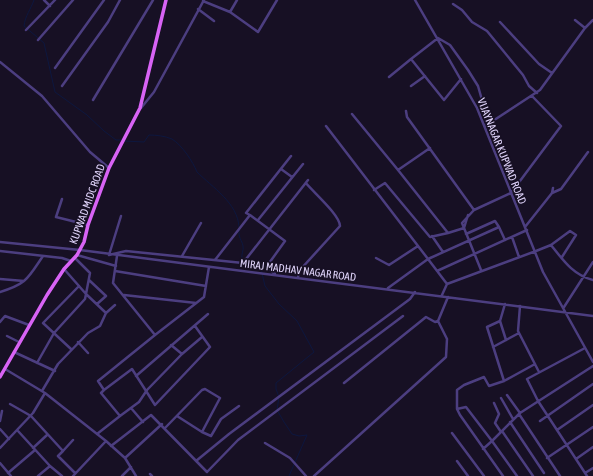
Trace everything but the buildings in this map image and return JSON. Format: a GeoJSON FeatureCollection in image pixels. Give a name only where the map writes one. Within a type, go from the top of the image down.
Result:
{"type":"FeatureCollection","features":[{"type":"Feature","properties":{"kind":"main road","name":"KUPWAD MIDC ROAD"},"geometry":{"type":"LineString","coordinates":[[0,377],[29,325],[64,269],[76,257],[84,242],[108,168],[140,108],[166,0]]}},
{"type":"Feature","properties":{"kind":"street"},"geometry":{"type":"LineString","coordinates":[[44,0],[50,6]]}},
{"type":"Feature","properties":{"kind":"street"},"geometry":{"type":"LineString","coordinates":[[26,30],[56,0]]}},
{"type":"Feature","properties":{"kind":"street"},"geometry":{"type":"LineString","coordinates":[[38,40],[73,0]]}},
{"type":"Feature","properties":{"kind":"street"},"geometry":{"type":"LineString","coordinates":[[55,68],[104,0]]}},
{"type":"Feature","properties":{"kind":"street"},"geometry":{"type":"LineString","coordinates":[[62,86],[108,22],[120,0]]}},
{"type":"Feature","properties":{"kind":"street"},"geometry":{"type":"LineString","coordinates":[[94,100],[153,0]]}},
{"type":"Feature","properties":{"kind":"street"},"geometry":{"type":"LineString","coordinates":[[140,108],[154,92],[204,0],[230,12],[258,32],[278,0]]}},
{"type":"Feature","properties":{"kind":"street"},"geometry":{"type":"LineString","coordinates":[[230,12],[238,0]]}},
{"type":"Feature","properties":{"kind":"street","name":"VIJAYNAGAR KUPWAD ROAD"},"geometry":{"type":"LineString","coordinates":[[415,0],[461,79],[485,126],[544,272],[593,362]]}},
{"type":"Feature","properties":{"kind":"street"},"geometry":{"type":"LineString","coordinates":[[453,4],[462,10],[472,22],[487,31],[536,93]]}},
{"type":"Feature","properties":{"kind":"street"},"geometry":{"type":"LineString","coordinates":[[198,9],[214,21]]}},
{"type":"Feature","properties":{"kind":"street"},"geometry":{"type":"LineString","coordinates":[[575,20],[585,28]]}},
{"type":"Feature","properties":{"kind":"street"},"geometry":{"type":"LineString","coordinates":[[485,126],[540,90],[585,28],[593,20]]}},
{"type":"Feature","properties":{"kind":"street"},"geometry":{"type":"LineString","coordinates":[[500,22],[539,64],[552,72]]}},
{"type":"Feature","properties":{"kind":"street"},"geometry":{"type":"LineString","coordinates":[[389,77],[438,38],[450,45],[468,70],[478,86],[482,100],[492,118]]}},
{"type":"Feature","properties":{"kind":"street"},"geometry":{"type":"LineString","coordinates":[[411,59],[444,100],[461,79]]}},
{"type":"Feature","properties":{"kind":"street"},"geometry":{"type":"LineString","coordinates":[[0,62],[42,96],[90,152],[108,168]]}},
{"type":"Feature","properties":{"kind":"street"},"geometry":{"type":"LineString","coordinates":[[411,86],[425,76]]}},
{"type":"Feature","properties":{"kind":"street"},"geometry":{"type":"LineString","coordinates":[[481,270],[462,223],[474,210],[511,193],[561,126],[532,96]]}},
{"type":"Feature","properties":{"kind":"street"},"geometry":{"type":"LineString","coordinates":[[406,111],[407,117],[474,210]]}},
{"type":"Feature","properties":{"kind":"street"},"geometry":{"type":"LineString","coordinates":[[352,114],[448,233]]}},
{"type":"Feature","properties":{"kind":"street"},"geometry":{"type":"LineString","coordinates":[[326,126],[447,284]]}},
{"type":"Feature","properties":{"kind":"street"},"geometry":{"type":"LineString","coordinates":[[398,170],[430,148]]}},
{"type":"Feature","properties":{"kind":"street"},"geometry":{"type":"LineString","coordinates":[[552,193],[561,189],[588,152]]}},
{"type":"Feature","properties":{"kind":"street"},"geometry":{"type":"LineString","coordinates":[[267,266],[285,241],[258,220],[246,213],[292,156]]}},
{"type":"Feature","properties":{"kind":"street"},"geometry":{"type":"LineString","coordinates":[[258,220],[303,164]]}},
{"type":"Feature","properties":{"kind":"street"},"geometry":{"type":"LineString","coordinates":[[281,168],[292,177]]}},
{"type":"Feature","properties":{"kind":"street"},"geometry":{"type":"LineString","coordinates":[[243,263],[307,182],[340,222],[340,226],[300,270],[298,278]]}},
{"type":"Feature","properties":{"kind":"street"},"geometry":{"type":"LineString","coordinates":[[374,190],[385,183],[430,237],[432,236],[443,252]]}},
{"type":"Feature","properties":{"kind":"street"},"geometry":{"type":"LineString","coordinates":[[437,271],[512,237],[526,228],[552,193],[553,188]]}},
{"type":"Feature","properties":{"kind":"street"},"geometry":{"type":"LineString","coordinates":[[62,199],[56,217],[88,226]]}},
{"type":"Feature","properties":{"kind":"street"},"geometry":{"type":"LineString","coordinates":[[215,260],[250,215]]}},
{"type":"Feature","properties":{"kind":"street"},"geometry":{"type":"LineString","coordinates":[[108,255],[121,216]]}},
{"type":"Feature","properties":{"kind":"street"},"geometry":{"type":"LineString","coordinates":[[466,234],[495,221],[505,240]]}},
{"type":"Feature","properties":{"kind":"street"},"geometry":{"type":"LineString","coordinates":[[182,256],[201,223]]}},
{"type":"Feature","properties":{"kind":"street"},"geometry":{"type":"LineString","coordinates":[[387,289],[428,259],[499,227]]}},
{"type":"Feature","properties":{"kind":"street"},"geometry":{"type":"LineString","coordinates":[[432,236],[464,228]]}},
{"type":"Feature","properties":{"kind":"street"},"geometry":{"type":"LineString","coordinates":[[442,295],[447,284],[481,270],[536,251],[551,244],[568,232],[576,235],[562,257]]}},
{"type":"Feature","properties":{"kind":"street"},"geometry":{"type":"LineString","coordinates":[[512,237],[519,257]]}},
{"type":"Feature","properties":{"kind":"street","name":"MIRAJ MADHAV NAGAR ROAD"},"geometry":{"type":"LineString","coordinates":[[0,242],[80,250],[108,255],[442,295],[593,316]]}},
{"type":"Feature","properties":{"kind":"street"},"geometry":{"type":"LineString","coordinates":[[551,244],[568,266],[582,277],[593,280]]}},
{"type":"Feature","properties":{"kind":"street"},"geometry":{"type":"LineString","coordinates":[[376,258],[388,265],[418,246]]}},
{"type":"Feature","properties":{"kind":"street"},"geometry":{"type":"LineString","coordinates":[[0,251],[62,258],[71,261]]}},
{"type":"Feature","properties":{"kind":"street"},"geometry":{"type":"LineString","coordinates":[[108,255],[126,251],[243,263],[250,262],[267,266],[275,275]]}},
{"type":"Feature","properties":{"kind":"street"},"geometry":{"type":"LineString","coordinates":[[0,292],[25,282],[43,256]]}},
{"type":"Feature","properties":{"kind":"street"},"geometry":{"type":"LineString","coordinates":[[117,256],[113,283],[155,335]]}},
{"type":"Feature","properties":{"kind":"street"},"geometry":{"type":"LineString","coordinates":[[76,257],[116,266]]}},
{"type":"Feature","properties":{"kind":"street"},"geometry":{"type":"LineString","coordinates":[[37,363],[54,333],[85,299],[90,273],[76,257]]}},
{"type":"Feature","properties":{"kind":"street"},"geometry":{"type":"LineString","coordinates":[[564,307],[593,262]]}},
{"type":"Feature","properties":{"kind":"street"},"geometry":{"type":"LineString","coordinates":[[104,390],[98,381],[204,297],[209,267]]}},
{"type":"Feature","properties":{"kind":"street"},"geometry":{"type":"LineString","coordinates":[[64,269],[78,286],[106,313]]}},
{"type":"Feature","properties":{"kind":"street"},"geometry":{"type":"LineString","coordinates":[[115,271],[206,286]]}},
{"type":"Feature","properties":{"kind":"street"},"geometry":{"type":"LineString","coordinates":[[0,278],[25,282]]}},
{"type":"Feature","properties":{"kind":"street"},"geometry":{"type":"LineString","coordinates":[[89,279],[106,296],[97,304]]}},
{"type":"Feature","properties":{"kind":"street"},"geometry":{"type":"LineString","coordinates":[[71,349],[43,323],[78,286]]}},
{"type":"Feature","properties":{"kind":"street"},"geometry":{"type":"LineString","coordinates":[[196,461],[229,434],[410,299],[415,292]]}},
{"type":"Feature","properties":{"kind":"street"},"geometry":{"type":"LineString","coordinates":[[123,295],[196,303]]}},
{"type":"Feature","properties":{"kind":"street"},"geometry":{"type":"LineString","coordinates":[[314,476],[446,357],[446,339],[438,321],[448,297]]}},
{"type":"Feature","properties":{"kind":"street"},"geometry":{"type":"LineString","coordinates":[[505,304],[500,321],[506,340]]}},
{"type":"Feature","properties":{"kind":"street"},"geometry":{"type":"LineString","coordinates":[[42,391],[58,364],[78,342],[88,333],[100,326],[106,313],[115,305]]}},
{"type":"Feature","properties":{"kind":"street"},"geometry":{"type":"LineString","coordinates":[[520,306],[519,333],[539,372]]}},
{"type":"Feature","properties":{"kind":"street"},"geometry":{"type":"LineString","coordinates":[[136,376],[208,314]]}},
{"type":"Feature","properties":{"kind":"street"},"geometry":{"type":"LineString","coordinates":[[0,322],[2,316],[29,325]]}},
{"type":"Feature","properties":{"kind":"street"},"geometry":{"type":"LineString","coordinates":[[204,476],[238,440],[403,316]]}},
{"type":"Feature","properties":{"kind":"street"},"geometry":{"type":"LineString","coordinates":[[344,383],[426,317],[435,322],[438,321]]}},
{"type":"Feature","properties":{"kind":"street"},"geometry":{"type":"LineString","coordinates":[[500,321],[487,327],[504,381]]}},
{"type":"Feature","properties":{"kind":"street"},"geometry":{"type":"LineString","coordinates":[[120,416],[101,393],[132,369],[147,390],[155,405],[210,347],[195,326]]}},
{"type":"Feature","properties":{"kind":"street"},"geometry":{"type":"LineString","coordinates":[[493,347],[519,333]]}},
{"type":"Feature","properties":{"kind":"street"},"geometry":{"type":"LineString","coordinates":[[7,336],[19,342]]}},
{"type":"Feature","properties":{"kind":"street"},"geometry":{"type":"LineString","coordinates":[[97,434],[140,402],[147,390],[182,354],[202,337]]}},
{"type":"Feature","properties":{"kind":"street"},"geometry":{"type":"LineString","coordinates":[[78,342],[88,353]]}},
{"type":"Feature","properties":{"kind":"street"},"geometry":{"type":"LineString","coordinates":[[171,345],[182,354]]}},
{"type":"Feature","properties":{"kind":"street"},"geometry":{"type":"LineString","coordinates":[[585,348],[527,379],[538,401],[586,475],[593,468]]}},
{"type":"Feature","properties":{"kind":"street"},"geometry":{"type":"LineString","coordinates":[[14,352],[55,371]]}},
{"type":"Feature","properties":{"kind":"street"},"geometry":{"type":"LineString","coordinates":[[503,476],[483,449],[457,409],[457,390],[464,385],[484,377],[489,386],[504,381],[535,364]]}},
{"type":"Feature","properties":{"kind":"street"},"geometry":{"type":"LineString","coordinates":[[483,449],[519,414],[593,366]]}},
{"type":"Feature","properties":{"kind":"street"},"geometry":{"type":"LineString","coordinates":[[4,369],[45,393],[106,440],[125,458],[136,476]]}},
{"type":"Feature","properties":{"kind":"street"},"geometry":{"type":"LineString","coordinates":[[540,421],[593,384]]}},
{"type":"Feature","properties":{"kind":"street"},"geometry":{"type":"LineString","coordinates":[[165,428],[202,390],[205,389],[220,398],[202,432]]}},
{"type":"Feature","properties":{"kind":"street"},"geometry":{"type":"LineString","coordinates":[[0,448],[31,416],[45,393]]}},
{"type":"Feature","properties":{"kind":"street"},"geometry":{"type":"LineString","coordinates":[[506,395],[560,476]]}},
{"type":"Feature","properties":{"kind":"street"},"geometry":{"type":"LineString","coordinates":[[501,398],[513,419]]}},
{"type":"Feature","properties":{"kind":"street"},"geometry":{"type":"LineString","coordinates":[[494,403],[499,414],[495,423],[533,476]]}},
{"type":"Feature","properties":{"kind":"street"},"geometry":{"type":"LineString","coordinates":[[10,404],[31,416],[63,450]]}},
{"type":"Feature","properties":{"kind":"street"},"geometry":{"type":"LineString","coordinates":[[557,430],[593,405]]}},
{"type":"Feature","properties":{"kind":"street"},"geometry":{"type":"LineString","coordinates":[[177,416],[211,436],[221,418],[239,406]]}},
{"type":"Feature","properties":{"kind":"street"},"geometry":{"type":"LineString","coordinates":[[457,409],[466,407],[518,476]]}},
{"type":"Feature","properties":{"kind":"street"},"geometry":{"type":"LineString","coordinates":[[130,408],[143,422]]}},
{"type":"Feature","properties":{"kind":"street"},"geometry":{"type":"LineString","coordinates":[[0,421],[2,411]]}},
{"type":"Feature","properties":{"kind":"street"},"geometry":{"type":"LineString","coordinates":[[111,446],[151,415],[162,424],[207,472]]}},
{"type":"Feature","properties":{"kind":"street"},"geometry":{"type":"LineString","coordinates":[[510,422],[544,473]]}},
{"type":"Feature","properties":{"kind":"street"},"geometry":{"type":"LineString","coordinates":[[125,458],[162,424]]}},
{"type":"Feature","properties":{"kind":"street"},"geometry":{"type":"LineString","coordinates":[[547,458],[593,427]]}},
{"type":"Feature","properties":{"kind":"street"},"geometry":{"type":"LineString","coordinates":[[0,429],[9,439]]}},
{"type":"Feature","properties":{"kind":"street"},"geometry":{"type":"LineString","coordinates":[[18,431],[50,466],[62,476]]}},
{"type":"Feature","properties":{"kind":"street"},"geometry":{"type":"LineString","coordinates":[[452,433],[484,476]]}},
{"type":"Feature","properties":{"kind":"street"},"geometry":{"type":"LineString","coordinates":[[8,473],[34,449],[47,434]]}},
{"type":"Feature","properties":{"kind":"street"},"geometry":{"type":"LineString","coordinates":[[73,440],[58,456],[74,475],[106,440]]}},
{"type":"Feature","properties":{"kind":"street"},"geometry":{"type":"LineString","coordinates":[[265,443],[290,458],[306,476]]}},
{"type":"Feature","properties":{"kind":"street"},"geometry":{"type":"LineString","coordinates":[[576,459],[593,447]]}},
{"type":"Feature","properties":{"kind":"street"},"geometry":{"type":"LineString","coordinates":[[457,461],[468,476]]}},
{"type":"Feature","properties":{"kind":"street"},"geometry":{"type":"LineString","coordinates":[[0,463],[11,476]]}},
{"type":"Feature","properties":{"kind":"street"},"geometry":{"type":"LineString","coordinates":[[38,476],[50,466]]}},
{"type":"Feature","properties":{"kind":"street"},"geometry":{"type":"LineString","coordinates":[[122,476],[131,467]]}},
{"type":"Feature","properties":{"kind":"waterway"},"geometry":{"type":"LineString","coordinates":[[34,0],[24,26],[44,43],[55,92],[87,115],[116,140],[121,140]]}},
{"type":"Feature","properties":{"kind":"waterway"},"geometry":{"type":"LineString","coordinates":[[124,141],[144,142],[149,135],[158,135],[172,139],[180,145],[187,154],[197,172],[229,203],[238,218],[239,227]]}},
{"type":"Feature","properties":{"kind":"waterway"},"geometry":{"type":"LineString","coordinates":[[239,230],[243,248],[242,259],[247,262]]}},
{"type":"Feature","properties":{"kind":"waterway"},"geometry":{"type":"LineString","coordinates":[[250,264],[261,269],[265,286],[279,304],[297,321],[314,352],[276,383],[276,389],[279,397],[277,410],[284,422],[292,434],[299,436],[307,435],[289,476]]}}]}
